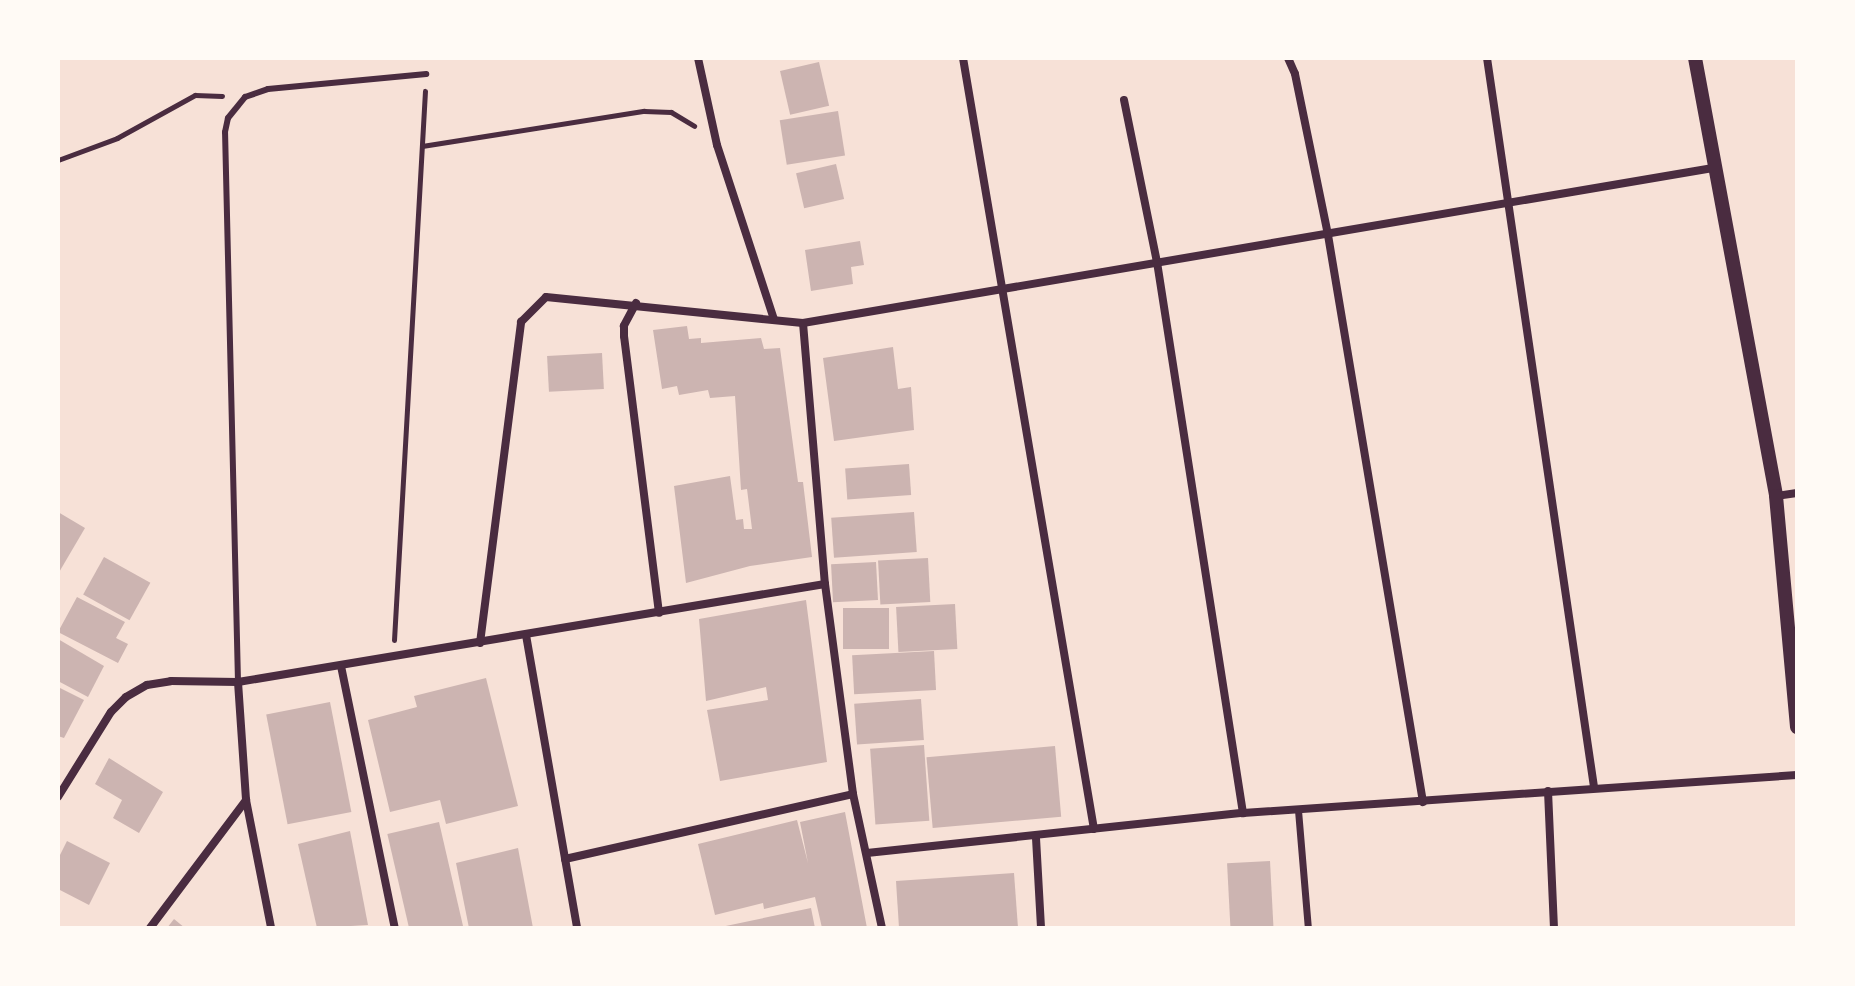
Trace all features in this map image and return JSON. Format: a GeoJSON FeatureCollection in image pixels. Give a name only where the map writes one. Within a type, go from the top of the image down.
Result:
{"type":"FeatureCollection","features":[{"type":"Feature","properties":{"kind":"street"},"geometry":{"type":"LineString","coordinates":[[698,58],[717,145],[774,319]]}},
{"type":"Feature","properties":{"kind":"street"},"geometry":{"type":"LineString","coordinates":[[963,58],[1005,290],[1094,829]]}},
{"type":"Feature","properties":{"kind":"street"},"geometry":{"type":"LineString","coordinates":[[1288,58],[1295,74],[1328,235],[1423,802]]}},
{"type":"Feature","properties":{"kind":"street"},"geometry":{"type":"LineString","coordinates":[[1487,58],[1505,203],[1542,424],[1594,787]]}},
{"type":"Feature","properties":{"kind":"street"},"geometry":{"type":"LineString","coordinates":[[1695,58],[1776,496],[1797,727]]}},
{"type":"Feature","properties":{"kind":"street"},"geometry":{"type":"LineString","coordinates":[[1124,100],[1157,262],[1243,813]]}},
{"type":"Feature","properties":{"kind":"street"},"geometry":{"type":"LineString","coordinates":[[480,643],[521,322],[546,297],[636,303],[803,323],[1713,168]]}},
{"type":"Feature","properties":{"kind":"street"},"geometry":{"type":"LineString","coordinates":[[636,303],[624,336],[659,613]]}},
{"type":"Feature","properties":{"kind":"street"},"geometry":{"type":"LineString","coordinates":[[803,323],[825,584],[853,794],[882,928]]}},
{"type":"Feature","properties":{"kind":"street"},"geometry":{"type":"LineString","coordinates":[[1776,496],[1797,493]]}},
{"type":"Feature","properties":{"kind":"street"},"geometry":{"type":"LineString","coordinates":[[58,797],[111,712],[126,697],[147,685],[171,681],[238,682],[825,584]]}},
{"type":"Feature","properties":{"kind":"street"},"geometry":{"type":"LineString","coordinates":[[526,635],[577,928]]}},
{"type":"Feature","properties":{"kind":"street"},"geometry":{"type":"LineString","coordinates":[[341,666],[395,928]]}},
{"type":"Feature","properties":{"kind":"street"},"geometry":{"type":"LineString","coordinates":[[238,682],[246,800],[271,928]]}},
{"type":"Feature","properties":{"kind":"street"},"geometry":{"type":"LineString","coordinates":[[867,853],[1036,838],[1243,813],[1797,775]]}},
{"type":"Feature","properties":{"kind":"street"},"geometry":{"type":"LineString","coordinates":[[1548,791],[1554,928]]}},
{"type":"Feature","properties":{"kind":"street"},"geometry":{"type":"LineString","coordinates":[[565,859],[853,794]]}},
{"type":"Feature","properties":{"kind":"street"},"geometry":{"type":"LineString","coordinates":[[150,928],[246,800]]}},
{"type":"Feature","properties":{"kind":"street"},"geometry":{"type":"LineString","coordinates":[[1298,810],[1308,928]]}},
{"type":"Feature","properties":{"kind":"street"},"geometry":{"type":"LineString","coordinates":[[1036,838],[1041,928]]}},
{"type":"Feature","properties":{"kind":"lane"},"geometry":{"type":"LineString","coordinates":[[238,682],[225,132],[235,106],[245,97],[268,89],[426,74]]}},
{"type":"Feature","properties":{"kind":"path"},"geometry":{"type":"LineString","coordinates":[[393,657],[426,74]]}},
{"type":"Feature","properties":{"kind":"path"},"geometry":{"type":"LineString","coordinates":[[58,160],[117,138],[195,95],[245,97]]}},
{"type":"Feature","properties":{"kind":"path"},"geometry":{"type":"LineString","coordinates":[[422,146],[644,111],[671,112],[689,121],[717,145]]}},
{"type":"Feature","properties":{"kind":"building"},"geometry":{"type":"Polygon","coordinates":[[[819,62],[829,106],[790,115],[780,71],[819,62]]]}},
{"type":"Feature","properties":{"kind":"building"},"geometry":{"type":"Polygon","coordinates":[[[838,111],[845,155],[787,165],[780,120],[838,111]]]}},
{"type":"Feature","properties":{"kind":"building"},"geometry":{"type":"Polygon","coordinates":[[[836,164],[844,199],[804,208],[796,173],[836,164]]]}},
{"type":"Feature","properties":{"kind":"building"},"geometry":{"type":"Polygon","coordinates":[[[860,241],[864,265],[851,267],[853,284],[811,291],[805,250],[860,241]]]}},
{"type":"Feature","properties":{"kind":"building"},"geometry":{"type":"Polygon","coordinates":[[[687,326],[689,339],[701,338],[701,343],[761,338],[764,349],[780,348],[798,482],[803,482],[812,557],[750,566],[686,583],[674,486],[730,476],[736,520],[743,519],[744,529],[752,529],[747,489],[741,490],[735,396],[710,398],[708,390],[679,395],[677,386],[662,389],[653,330],[687,326]]]}},
{"type":"Feature","properties":{"kind":"building"},"geometry":{"type":"Polygon","coordinates":[[[893,347],[898,389],[911,387],[914,430],[834,441],[823,358],[893,347]]]}},
{"type":"Feature","properties":{"kind":"building"},"geometry":{"type":"Polygon","coordinates":[[[602,353],[604,389],[549,392],[547,356],[602,353]]]}},
{"type":"Feature","properties":{"kind":"building"},"geometry":{"type":"Polygon","coordinates":[[[909,464],[911,495],[847,499],[845,468],[909,464]]]}},
{"type":"Feature","properties":{"kind":"building"},"geometry":{"type":"Polygon","coordinates":[[[58,512],[85,528],[58,574],[58,512]]]}},
{"type":"Feature","properties":{"kind":"building"},"geometry":{"type":"Polygon","coordinates":[[[914,512],[917,552],[834,558],[831,518],[914,512]]]}},
{"type":"Feature","properties":{"kind":"building"},"geometry":{"type":"Polygon","coordinates":[[[104,557],[150,583],[130,620],[83,595],[104,557]]]}},
{"type":"Feature","properties":{"kind":"building"},"geometry":{"type":"Polygon","coordinates":[[[928,558],[930,602],[880,605],[878,561],[928,558]]]}},
{"type":"Feature","properties":{"kind":"building"},"geometry":{"type":"Polygon","coordinates":[[[876,562],[878,600],[833,602],[831,564],[876,562]]]}},
{"type":"Feature","properties":{"kind":"building"},"geometry":{"type":"Polygon","coordinates":[[[77,597],[125,622],[116,638],[128,644],[118,663],[58,632],[77,597]]]}},
{"type":"Feature","properties":{"kind":"building"},"geometry":{"type":"Polygon","coordinates":[[[806,600],[827,762],[720,781],[707,710],[768,700],[766,687],[706,701],[699,619],[806,600]]]}},
{"type":"Feature","properties":{"kind":"building"},"geometry":{"type":"Polygon","coordinates":[[[955,604],[957,649],[898,652],[896,607],[955,604]]]}},
{"type":"Feature","properties":{"kind":"building"},"geometry":{"type":"Polygon","coordinates":[[[843,608],[889,608],[889,649],[843,649],[843,608]]]}},
{"type":"Feature","properties":{"kind":"building"},"geometry":{"type":"Polygon","coordinates":[[[58,639],[104,666],[88,697],[58,681],[58,639]]]}},
{"type":"Feature","properties":{"kind":"building"},"geometry":{"type":"Polygon","coordinates":[[[934,651],[936,690],[854,694],[852,655],[934,651]]]}},
{"type":"Feature","properties":{"kind":"building"},"geometry":{"type":"Polygon","coordinates":[[[486,678],[518,806],[446,824],[440,800],[390,812],[368,720],[417,707],[414,696],[486,678]]]}},
{"type":"Feature","properties":{"kind":"building"},"geometry":{"type":"Polygon","coordinates":[[[58,687],[84,700],[64,738],[58,736],[58,687]]]}},
{"type":"Feature","properties":{"kind":"building"},"geometry":{"type":"Polygon","coordinates":[[[921,699],[924,740],[857,745],[854,704],[921,699]]]}},
{"type":"Feature","properties":{"kind":"building"},"geometry":{"type":"Polygon","coordinates":[[[330,702],[351,812],[288,824],[266,714],[330,702]]]}},
{"type":"Feature","properties":{"kind":"building"},"geometry":{"type":"Polygon","coordinates":[[[924,745],[929,821],[875,825],[870,749],[924,745]]]}},
{"type":"Feature","properties":{"kind":"building"},"geometry":{"type":"Polygon","coordinates":[[[1055,746],[1061,817],[933,828],[926,757],[1055,746]]]}},
{"type":"Feature","properties":{"kind":"building"},"geometry":{"type":"Polygon","coordinates":[[[109,758],[163,792],[139,833],[113,818],[122,800],[95,784],[109,758]]]}},
{"type":"Feature","properties":{"kind":"building"},"geometry":{"type":"Polygon","coordinates":[[[845,812],[867,928],[822,928],[815,897],[764,909],[763,903],[715,915],[698,844],[797,820],[808,863],[800,822],[845,812]]]}},
{"type":"Feature","properties":{"kind":"building"},"geometry":{"type":"Polygon","coordinates":[[[439,822],[463,926],[409,928],[387,834],[439,822]]]}},
{"type":"Feature","properties":{"kind":"building"},"geometry":{"type":"Polygon","coordinates":[[[350,831],[368,925],[317,928],[298,844],[350,831]]]}},
{"type":"Feature","properties":{"kind":"building"},"geometry":{"type":"Polygon","coordinates":[[[67,841],[110,863],[89,905],[58,889],[58,859],[67,841]]]}},
{"type":"Feature","properties":{"kind":"building"},"geometry":{"type":"Polygon","coordinates":[[[518,848],[533,928],[469,928],[456,863],[518,848]]]}},
{"type":"Feature","properties":{"kind":"building"},"geometry":{"type":"Polygon","coordinates":[[[1270,861],[1274,928],[1230,928],[1227,863],[1270,861]]]}},
{"type":"Feature","properties":{"kind":"building"},"geometry":{"type":"Polygon","coordinates":[[[1014,873],[1018,928],[899,928],[896,881],[1014,873]]]}},
{"type":"Feature","properties":{"kind":"building"},"geometry":{"type":"Polygon","coordinates":[[[811,908],[815,928],[721,928],[721,927],[811,908]]]}},
{"type":"Feature","properties":{"kind":"building"},"geometry":{"type":"Polygon","coordinates":[[[174,919],[185,928],[167,928],[174,919]]]}}]}
